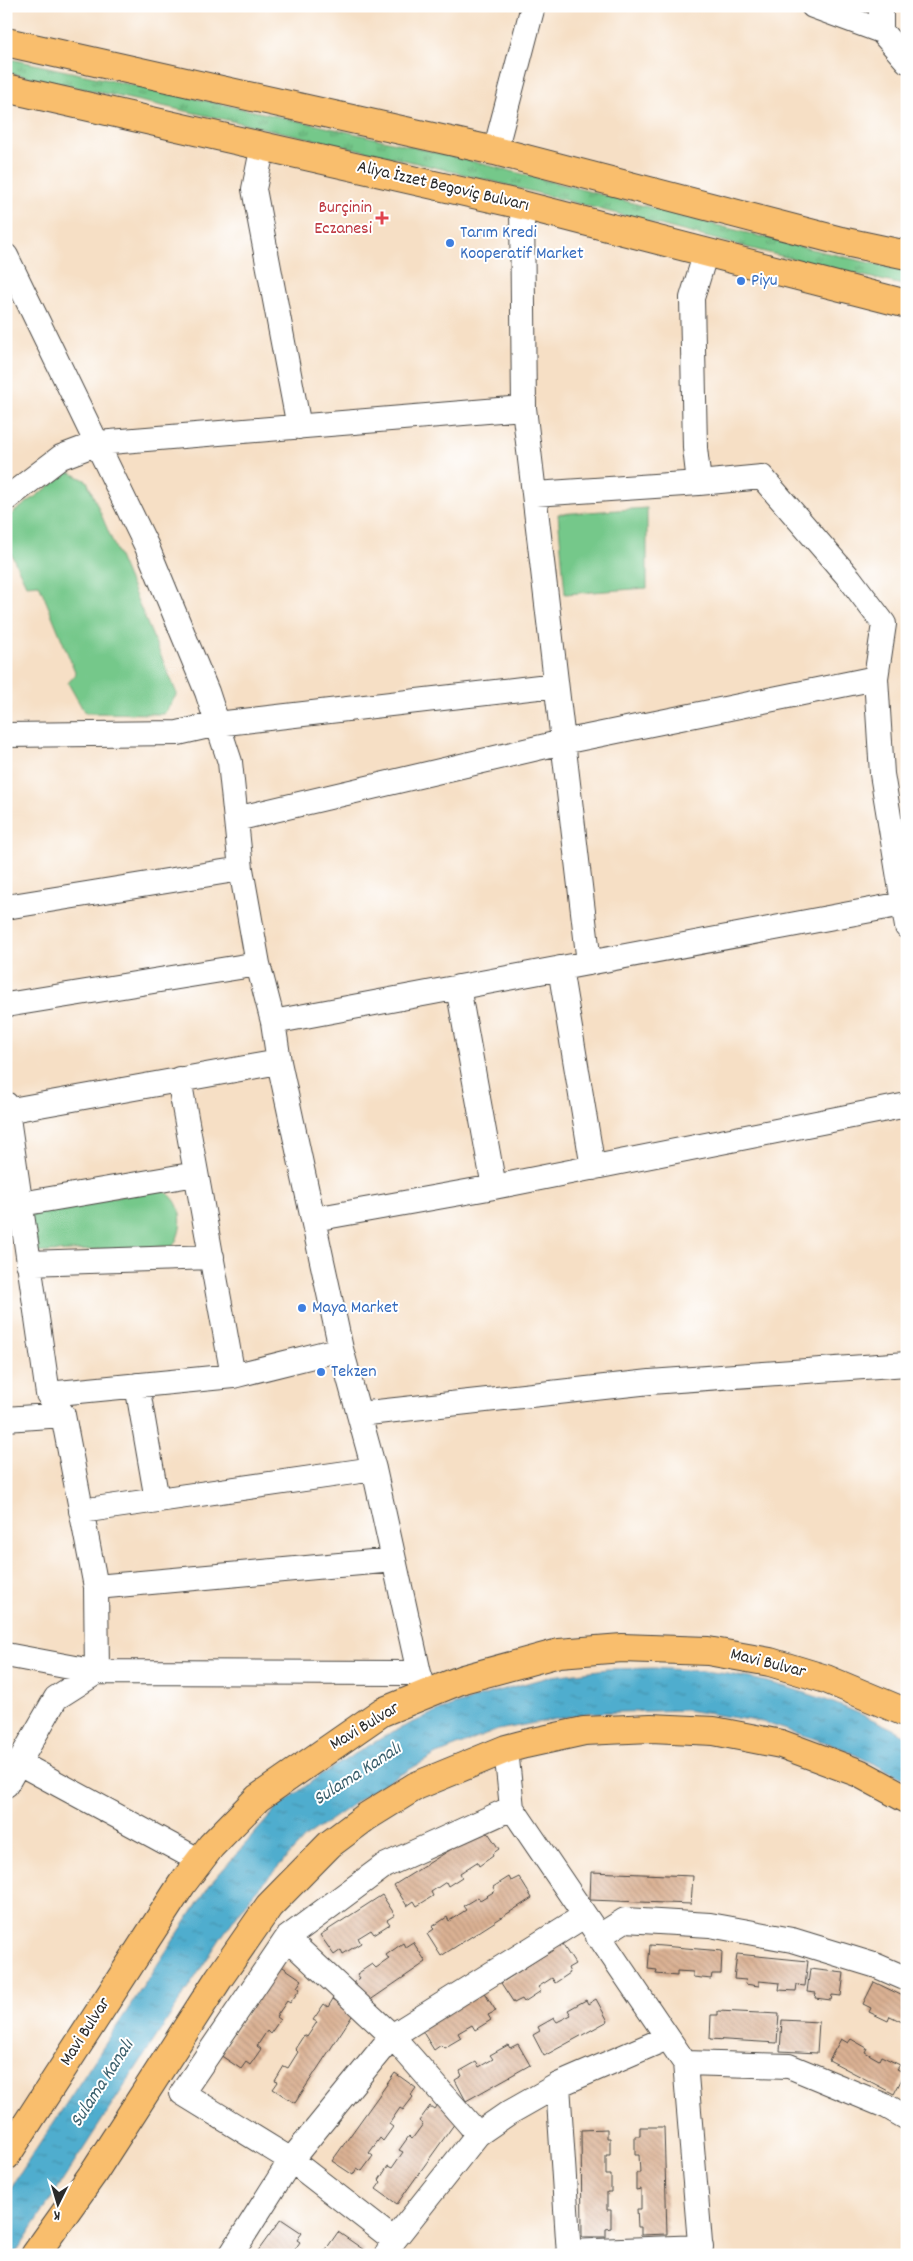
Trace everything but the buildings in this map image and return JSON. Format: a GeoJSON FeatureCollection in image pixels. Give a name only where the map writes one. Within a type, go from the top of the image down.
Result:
{"type":"FeatureCollection","features":[{"type":"Feature","properties":{"kind":"main road"},"geometry":{"type":"LineString","coordinates":[[6,42],[495,151],[841,241],[907,255]]}},
{"type":"Feature","properties":{"kind":"main road","name":"Aliya İzzet Begoviç Bulvarı"},"geometry":{"type":"LineString","coordinates":[[6,88],[263,144],[522,205],[907,304]]}},
{"type":"Feature","properties":{"kind":"main road","name":"Mavi Bulvar"},"geometry":{"type":"LineString","coordinates":[[7,2155],[182,1884],[212,1846],[258,1798],[422,1684],[462,1679],[559,1653],[622,1648],[708,1650],[770,1662],[826,1679],[907,1713]]}},
{"type":"Feature","properties":{"kind":"main road"},"geometry":{"type":"LineString","coordinates":[[36,2255],[92,2176],[219,1978],[269,1906],[330,1844],[416,1786],[506,1749],[584,1731],[651,1728],[714,1731],[781,1744],[859,1773],[907,1799]]}},
{"type":"Feature","properties":{"kind":"street"},"geometry":{"type":"LineString","coordinates":[[495,151],[533,6]]}},
{"type":"Feature","properties":{"kind":"street"},"geometry":{"type":"LineString","coordinates":[[813,6],[881,31],[907,61]]}},
{"type":"Feature","properties":{"kind":"street"},"geometry":{"type":"LineString","coordinates":[[881,6],[881,31]]}},
{"type":"Feature","properties":{"kind":"street"},"geometry":{"type":"LineString","coordinates":[[263,144],[254,189],[299,427]]}},
{"type":"Feature","properties":{"kind":"street"},"geometry":{"type":"LineString","coordinates":[[522,205],[524,408],[589,963]]}},
{"type":"Feature","properties":{"kind":"street"},"geometry":{"type":"LineString","coordinates":[[699,483],[695,448],[692,298],[706,252]]}},
{"type":"Feature","properties":{"kind":"street"},"geometry":{"type":"LineString","coordinates":[[6,256],[147,547],[207,692],[230,762],[241,869],[258,964],[273,1022],[279,1062],[314,1219],[340,1349],[374,1469],[422,1684],[97,1672],[6,1655]]}},
{"type":"Feature","properties":{"kind":"street"},"geometry":{"type":"LineString","coordinates":[[6,499],[60,457],[98,444],[524,408]]}},
{"type":"Feature","properties":{"kind":"street"},"geometry":{"type":"LineString","coordinates":[[535,494],[762,477],[850,579],[884,624],[876,678],[882,774],[907,928]]}},
{"type":"Feature","properties":{"kind":"street"},"geometry":{"type":"LineString","coordinates":[[236,819],[563,742],[876,678]]}},
{"type":"Feature","properties":{"kind":"street"},"geometry":{"type":"LineString","coordinates":[[6,735],[178,733],[217,724],[556,685]]}},
{"type":"Feature","properties":{"kind":"street"},"geometry":{"type":"LineString","coordinates":[[6,906],[241,869]]}},
{"type":"Feature","properties":{"kind":"street"},"geometry":{"type":"LineString","coordinates":[[273,1022],[903,904]]}},
{"type":"Feature","properties":{"kind":"street"},"geometry":{"type":"LineString","coordinates":[[6,1005],[258,964]]}},
{"type":"Feature","properties":{"kind":"street"},"geometry":{"type":"LineString","coordinates":[[560,968],[593,1168]]}},
{"type":"Feature","properties":{"kind":"street"},"geometry":{"type":"LineString","coordinates":[[458,987],[494,1187]]}},
{"type":"Feature","properties":{"kind":"street"},"geometry":{"type":"LineString","coordinates":[[97,1672],[96,1587],[63,1416],[48,1394],[7,1109],[279,1062]]}},
{"type":"Feature","properties":{"kind":"street"},"geometry":{"type":"LineString","coordinates":[[179,1079],[233,1376]]}},
{"type":"Feature","properties":{"kind":"street"},"geometry":{"type":"LineString","coordinates":[[314,1219],[593,1168],[907,1105]]}},
{"type":"Feature","properties":{"kind":"street"},"geometry":{"type":"LineString","coordinates":[[21,1204],[196,1174]]}},
{"type":"Feature","properties":{"kind":"street"},"geometry":{"type":"LineString","coordinates":[[28,1263],[212,1257]]}},
{"type":"Feature","properties":{"kind":"street"},"geometry":{"type":"LineString","coordinates":[[48,1394],[233,1376],[340,1349]]}},
{"type":"Feature","properties":{"kind":"street"},"geometry":{"type":"LineString","coordinates":[[358,1414],[650,1382],[907,1364]]}},
{"type":"Feature","properties":{"kind":"street"},"geometry":{"type":"LineString","coordinates":[[137,1385],[157,1500]]}},
{"type":"Feature","properties":{"kind":"street"},"geometry":{"type":"LineString","coordinates":[[6,1419],[63,1416]]}},
{"type":"Feature","properties":{"kind":"street"},"geometry":{"type":"LineString","coordinates":[[81,1511],[374,1469]]}},
{"type":"Feature","properties":{"kind":"street"},"geometry":{"type":"LineString","coordinates":[[96,1587],[394,1560]]}},
{"type":"Feature","properties":{"kind":"street"},"geometry":{"type":"LineString","coordinates":[[6,1785],[56,1698],[97,1672]]}},
{"type":"Feature","properties":{"kind":"street"},"geometry":{"type":"LineString","coordinates":[[506,1749],[512,1808],[685,2063],[701,2251],[569,2254],[558,2085]]}},
{"type":"Feature","properties":{"kind":"street"},"geometry":{"type":"LineString","coordinates":[[19,1763],[200,1861]]}},
{"type":"Feature","properties":{"kind":"street"},"geometry":{"type":"LineString","coordinates":[[512,1808],[384,1866],[287,1938],[182,2094],[291,2160],[390,2247],[478,2134],[507,2114],[558,2085],[667,2038]]}},
{"type":"Feature","properties":{"kind":"street"},"geometry":{"type":"LineString","coordinates":[[231,2255],[291,2160],[392,2036],[584,1916]]}},
{"type":"Feature","properties":{"kind":"street"},"geometry":{"type":"LineString","coordinates":[[598,1937],[625,1920],[710,1926],[792,1940],[877,1966],[907,1979]]}},
{"type":"Feature","properties":{"kind":"street"},"geometry":{"type":"LineString","coordinates":[[287,1938],[392,2036],[478,2134]]}},
{"type":"Feature","properties":{"kind":"street"},"geometry":{"type":"LineString","coordinates":[[685,2063],[790,2066],[888,2107],[907,2118]]}},
{"type":"Feature","properties":{"kind":"green space"},"geometry":{"type":"Polygon","coordinates":[[[6,58],[427,150],[749,234],[907,271],[907,286],[747,248],[483,179],[305,137],[6,72],[6,58]]]}},
{"type":"Feature","properties":{"kind":"green space"},"geometry":{"type":"Polygon","coordinates":[[[69,472],[87,481],[177,694],[164,714],[85,713],[68,683],[76,674],[39,584],[26,585],[6,543],[6,518],[69,472]]]}},
{"type":"Feature","properties":{"kind":"green space"},"geometry":{"type":"Polygon","coordinates":[[[647,508],[647,588],[565,594],[558,514],[647,508]]]}},
{"type":"Feature","properties":{"kind":"green space"},"geometry":{"type":"Polygon","coordinates":[[[162,1190],[175,1200],[180,1215],[181,1223],[173,1246],[29,1253],[22,1210],[162,1190]]]}},
{"type":"Feature","properties":{"kind":"water","name":"Sulama Kanalı"},"geometry":{"type":"Polygon","coordinates":[[[655,1668],[704,1671],[769,1682],[839,1705],[862,1715],[907,1736],[907,1780],[837,1746],[762,1722],[686,1710],[588,1713],[498,1730],[437,1754],[373,1790],[305,1838],[251,1896],[222,1936],[19,2248],[14,2255],[6,2255],[6,2195],[211,1883],[277,1808],[320,1775],[390,1733],[441,1710],[491,1693],[552,1676],[607,1669],[655,1668]]]}},
{"type":"Feature","properties":{"kind":"place","name":"Burçinin Eczanesi"},"geometry":{"type":"Point","coordinates":[382,218]}},
{"type":"Feature","properties":{"kind":"place","name":"Tarım Kredi Kooperatif Market"},"geometry":{"type":"Point","coordinates":[450,243]}},
{"type":"Feature","properties":{"kind":"place","name":"Piyu"},"geometry":{"type":"Point","coordinates":[741,281]}},
{"type":"Feature","properties":{"kind":"place","name":"Maya Market"},"geometry":{"type":"Point","coordinates":[302,1308]}},
{"type":"Feature","properties":{"kind":"place","name":"Tekzen"},"geometry":{"type":"Point","coordinates":[321,1372]}}]}
